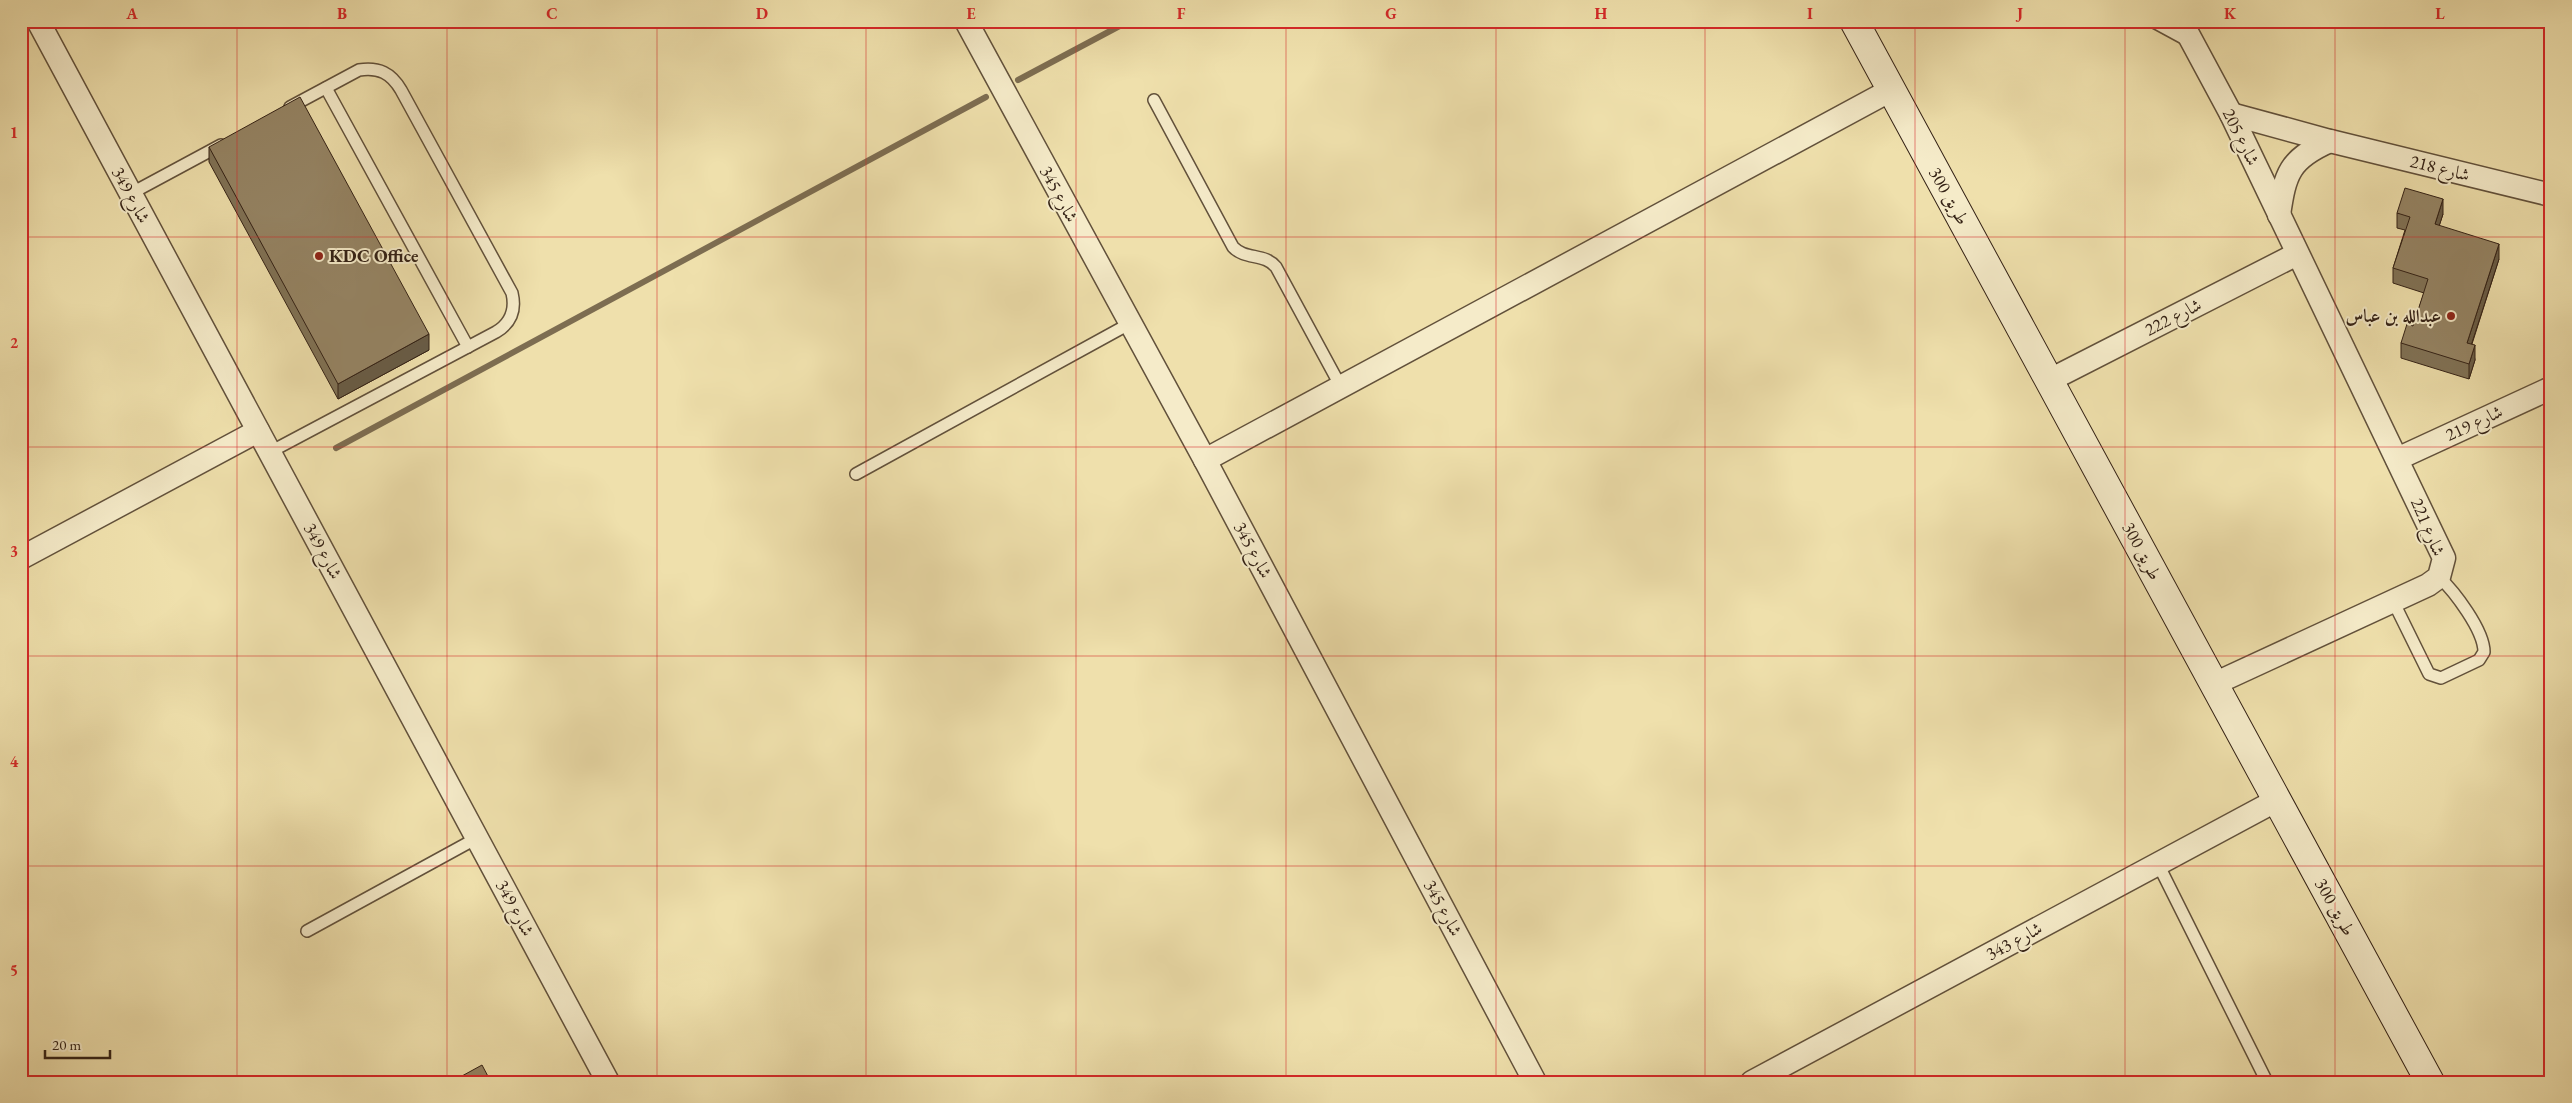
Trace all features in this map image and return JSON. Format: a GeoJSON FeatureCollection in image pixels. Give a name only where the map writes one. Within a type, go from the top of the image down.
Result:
{"type":"FeatureCollection","features":[{"type":"Feature","properties":{"kind":"main road","name":"طريق 300"},"geometry":{"type":"LineString","coordinates":[[1854,21],[2430,1082]]}},
{"type":"Feature","properties":{"kind":"street","name":"شارع 349"},"geometry":{"type":"LineString","coordinates":[[38,21],[608,1082]]}},
{"type":"Feature","properties":{"kind":"street","name":"شارع 345"},"geometry":{"type":"LineString","coordinates":[[966,21],[1129,324],[1205,460],[1535,1082]]}},
{"type":"Feature","properties":{"kind":"street","name":"شارع 205"},"geometry":{"type":"LineString","coordinates":[[2182,21],[2231,114],[2297,254]]}},
{"type":"Feature","properties":{"kind":"street"},"geometry":{"type":"LineString","coordinates":[[1205,460],[1891,90]]}},
{"type":"Feature","properties":{"kind":"street","name":"شارع 218"},"geometry":{"type":"LineString","coordinates":[[2231,114],[2330,141],[2551,195]]}},
{"type":"Feature","properties":{"kind":"street"},"geometry":{"type":"LineString","coordinates":[[2279,215],[2284,182],[2291,168],[2301,157],[2330,141]]}},
{"type":"Feature","properties":{"kind":"street","name":"شارع 222"},"geometry":{"type":"LineString","coordinates":[[2050,380],[2297,254]]}},
{"type":"Feature","properties":{"kind":"street","name":"شارع 221"},"geometry":{"type":"LineString","coordinates":[[2214,684],[2428,585],[2439,576],[2444,564],[2442,551],[2297,254]]}},
{"type":"Feature","properties":{"kind":"street","name":"شارع 219"},"geometry":{"type":"LineString","coordinates":[[2397,459],[2551,388]]}},
{"type":"Feature","properties":{"kind":"street"},"geometry":{"type":"LineString","coordinates":[[21,558],[258,432]]}},
{"type":"Feature","properties":{"kind":"street","name":"شارع 343"},"geometry":{"type":"LineString","coordinates":[[1752,1082],[2277,800]]}},
{"type":"Feature","properties":{"kind":"lane"},"geometry":{"type":"LineString","coordinates":[[2152,21],[2193,43]]}},
{"type":"Feature","properties":{"kind":"lane"},"geometry":{"type":"LineString","coordinates":[[270,452],[503,328],[512,315],[514,300],[504,278],[395,81],[388,74],[370,68],[359,70],[283,111]]}},
{"type":"Feature","properties":{"kind":"lane"},"geometry":{"type":"LineString","coordinates":[[326,88],[468,347]]}},
{"type":"Feature","properties":{"kind":"lane"},"geometry":{"type":"LineString","coordinates":[[1154,100],[1233,247],[1243,254],[1270,261],[1276,267],[1341,387]]}},
{"type":"Feature","properties":{"kind":"lane"},"geometry":{"type":"LineString","coordinates":[[130,194],[232,138]]}},
{"type":"Feature","properties":{"kind":"lane"},"geometry":{"type":"LineString","coordinates":[[856,474],[1129,324]]}},
{"type":"Feature","properties":{"kind":"lane"},"geometry":{"type":"LineString","coordinates":[[2392,601],[2429,674],[2441,678],[2475,662],[2484,652],[2482,642],[2461,601],[2439,576]]}},
{"type":"Feature","properties":{"kind":"lane"},"geometry":{"type":"LineString","coordinates":[[306,931],[477,838]]}},
{"type":"Feature","properties":{"kind":"lane"},"geometry":{"type":"LineString","coordinates":[[2158,864],[2267,1082]]}},
{"type":"Feature","properties":{"kind":"building","name":"KDC Office"},"geometry":{"type":"Polygon","coordinates":[[[300,97],[429,334],[338,384],[209,147],[300,97]]]}},
{"type":"Feature","properties":{"kind":"building","name":"عبدالله بن عباس"},"geometry":{"type":"Polygon","coordinates":[[[2405,188],[2443,199],[2435,224],[2499,244],[2467,343],[2475,345],[2469,364],[2401,343],[2407,324],[2413,326],[2428,279],[2393,268],[2410,217],[2397,213],[2405,188]]]}},
{"type":"Feature","properties":{"kind":"building"},"geometry":{"type":"Polygon","coordinates":[[[482,1065],[491,1082],[451,1082],[482,1065]]]}},
{"type":"Feature","properties":{"kind":"waterway"},"geometry":{"type":"LineString","coordinates":[[1018,80],[1129,21]]}},
{"type":"Feature","properties":{"kind":"waterway"},"geometry":{"type":"LineString","coordinates":[[336,448],[986,97]]}},
{"type":"Feature","properties":{"kind":"place","name":"KDC Office"},"geometry":{"type":"Point","coordinates":[319,256]}},
{"type":"Feature","properties":{"kind":"place","name":"عبدالله بن عباس"},"geometry":{"type":"Point","coordinates":[2451,316]}}]}
